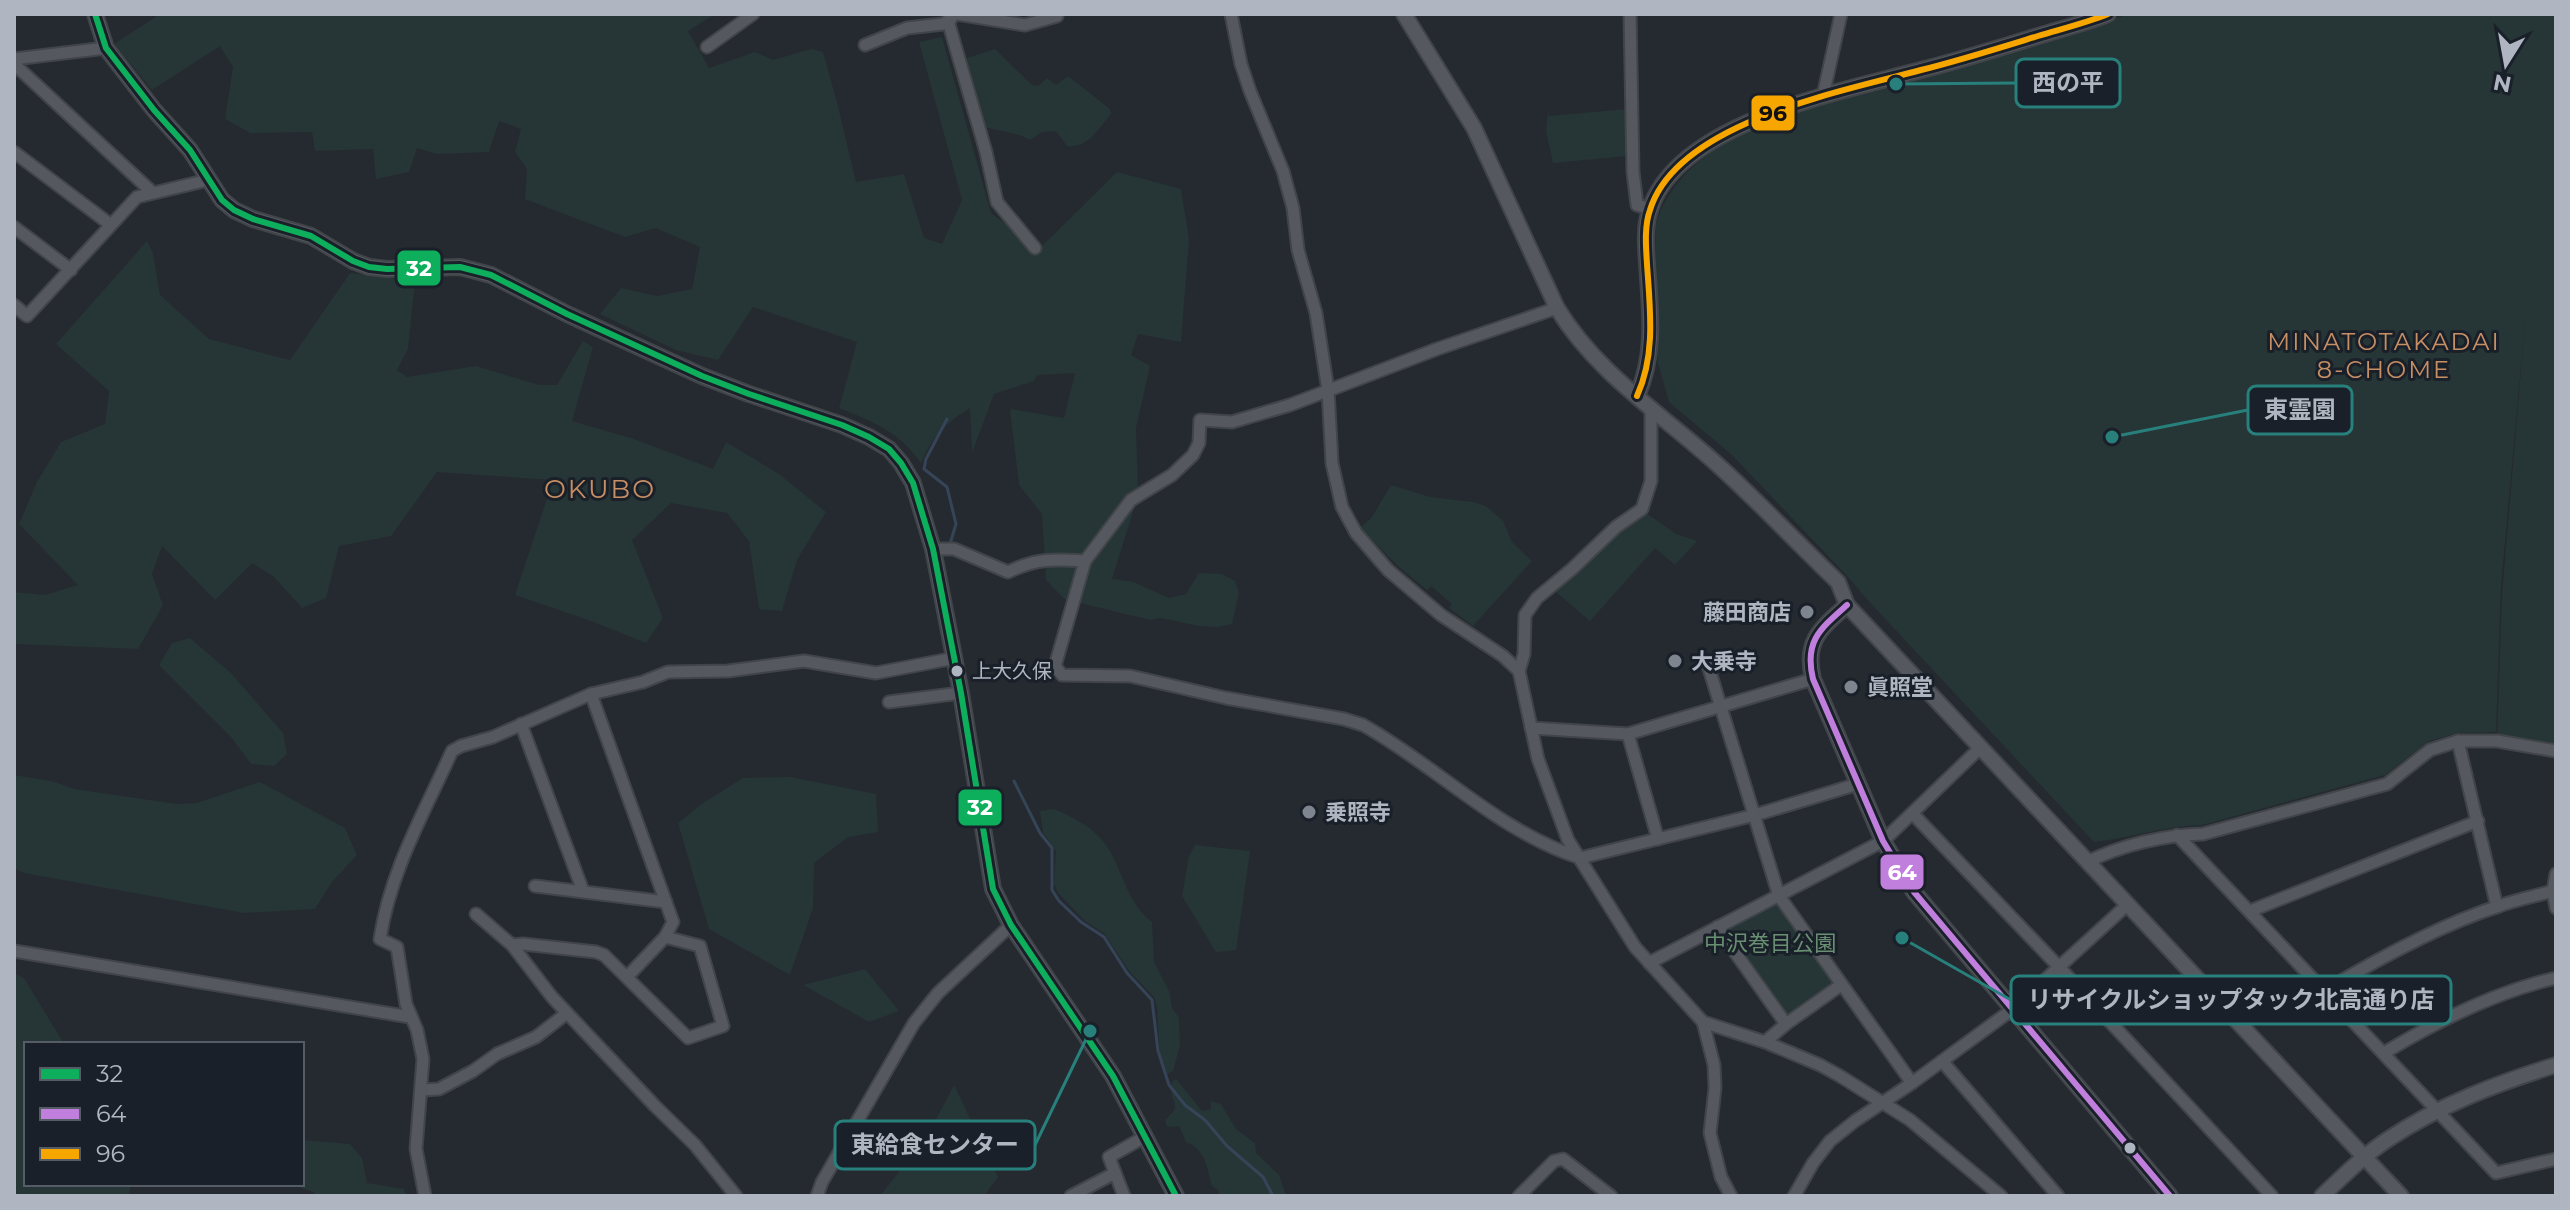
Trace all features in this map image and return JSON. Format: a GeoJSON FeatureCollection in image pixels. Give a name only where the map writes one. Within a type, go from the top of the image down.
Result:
{"type":"FeatureCollection","features":[{"type":"Feature","properties":{"kind":"street"},"geometry":{"type":"LineString","coordinates":[[95,14],[106,48],[190,150],[222,200],[234,210],[253,219],[311,236],[353,261],[387,269],[460,267],[491,275],[702,376],[869,437],[889,449],[913,483],[933,549],[955,658],[993,889],[1011,925],[1113,1076],[1176,1196]]}},
{"type":"Feature","properties":{"kind":"street"},"geometry":{"type":"LineString","coordinates":[[707,47],[753,14]]}},
{"type":"Feature","properties":{"kind":"street"},"geometry":{"type":"LineString","coordinates":[[1231,14],[1241,64],[1289,191],[1298,250],[1316,313],[1328,390],[1332,463],[1342,507],[1356,533],[1388,570],[1422,600],[1503,656],[1519,671]]}},
{"type":"Feature","properties":{"kind":"street"},"geometry":{"type":"LineString","coordinates":[[1404,14],[1474,128],[1557,308],[1573,335],[1594,360],[1721,468],[1838,582],[1847,605],[2401,1196]]}},
{"type":"Feature","properties":{"kind":"street"},"geometry":{"type":"LineString","coordinates":[[1630,14],[1633,172],[1637,205],[1650,209]]}},
{"type":"Feature","properties":{"kind":"street"},"geometry":{"type":"LineString","coordinates":[[1823,96],[1841,14]]}},
{"type":"Feature","properties":{"kind":"street"},"geometry":{"type":"LineString","coordinates":[[1637,396],[1648,367],[1650,348],[1646,250],[1650,209],[1659,190],[1677,168],[1721,134],[1756,118],[2108,14]]}},
{"type":"Feature","properties":{"kind":"street"},"geometry":{"type":"LineString","coordinates":[[865,45],[907,28],[943,24],[952,16],[1025,25],[1059,15]]}},
{"type":"Feature","properties":{"kind":"street"},"geometry":{"type":"LineString","coordinates":[[952,16],[997,202],[1035,248]]}},
{"type":"Feature","properties":{"kind":"street"},"geometry":{"type":"LineString","coordinates":[[14,61],[106,48]]}},
{"type":"Feature","properties":{"kind":"street"},"geometry":{"type":"LineString","coordinates":[[14,61],[152,192]]}},
{"type":"Feature","properties":{"kind":"street"},"geometry":{"type":"LineString","coordinates":[[14,152],[111,225]]}},
{"type":"Feature","properties":{"kind":"street"},"geometry":{"type":"LineString","coordinates":[[14,305],[27,316],[137,197],[208,180]]}},
{"type":"Feature","properties":{"kind":"street"},"geometry":{"type":"LineString","coordinates":[[14,227],[71,270]]}},
{"type":"Feature","properties":{"kind":"street"},"geometry":{"type":"LineString","coordinates":[[1557,308],[1437,349],[1290,405],[1232,422],[1200,420],[1199,443],[1193,455],[1172,475],[1131,500],[1085,561],[1055,666],[1062,675],[1130,676],[1363,725],[1506,825],[1553,849],[1580,858],[1755,815],[1858,784]]}},
{"type":"Feature","properties":{"kind":"street"},"geometry":{"type":"LineString","coordinates":[[1651,407],[1651,481],[1642,509],[1616,527],[1537,598],[1525,615],[1524,654],[1519,671],[1538,759],[1568,840],[1619,922],[1649,963],[1703,1022],[1714,1065],[1710,1133],[1721,1177],[1731,1196]]}},
{"type":"Feature","properties":{"kind":"street"},"geometry":{"type":"LineString","coordinates":[[933,549],[954,549],[1008,572],[1029,562],[1049,558],[1085,561]]}},
{"type":"Feature","properties":{"kind":"street"},"geometry":{"type":"LineString","coordinates":[[1847,605],[1816,636],[1810,650],[1810,664],[1813,679],[1883,841],[1914,892],[2170,1196]]}},
{"type":"Feature","properties":{"kind":"street"},"geometry":{"type":"LineString","coordinates":[[425,1196],[416,1149],[423,1059],[417,1030],[410,1017],[397,947],[380,939],[384,910],[403,853],[452,751],[493,737],[591,694],[643,682],[668,672],[728,671],[804,661],[876,673],[955,658]]}},
{"type":"Feature","properties":{"kind":"street"},"geometry":{"type":"LineString","coordinates":[[1707,662],[1779,896],[1912,1083]]}},
{"type":"Feature","properties":{"kind":"street"},"geometry":{"type":"LineString","coordinates":[[1531,728],[1628,734],[1813,679]]}},
{"type":"Feature","properties":{"kind":"street"},"geometry":{"type":"LineString","coordinates":[[889,702],[961,693]]}},
{"type":"Feature","properties":{"kind":"street"},"geometry":{"type":"LineString","coordinates":[[591,694],[673,922],[665,937],[627,977]]}},
{"type":"Feature","properties":{"kind":"street"},"geometry":{"type":"LineString","coordinates":[[521,724],[583,891]]}},
{"type":"Feature","properties":{"kind":"street"},"geometry":{"type":"LineString","coordinates":[[1628,734],[1658,839]]}},
{"type":"Feature","properties":{"kind":"street"},"geometry":{"type":"LineString","coordinates":[[2087,862],[2126,847],[2177,835],[2203,834],[2387,784],[2430,750],[2458,741],[2497,741],[2556,751]]}},
{"type":"Feature","properties":{"kind":"street"},"geometry":{"type":"LineString","coordinates":[[2458,741],[2497,907]]}},
{"type":"Feature","properties":{"kind":"street"},"geometry":{"type":"LineString","coordinates":[[1649,963],[1883,841],[1980,748]]}},
{"type":"Feature","properties":{"kind":"street"},"geometry":{"type":"LineString","coordinates":[[1913,814],[2272,1196]]}},
{"type":"Feature","properties":{"kind":"street"},"geometry":{"type":"LineString","coordinates":[[2250,911],[2478,821]]}},
{"type":"Feature","properties":{"kind":"street"},"geometry":{"type":"LineString","coordinates":[[2177,835],[2496,1173],[2556,1159]]}},
{"type":"Feature","properties":{"kind":"street"},"geometry":{"type":"LineString","coordinates":[[2556,874],[2553,891],[2556,908]]}},
{"type":"Feature","properties":{"kind":"street"},"geometry":{"type":"LineString","coordinates":[[535,886],[666,902]]}},
{"type":"Feature","properties":{"kind":"street"},"geometry":{"type":"LineString","coordinates":[[2326,990],[2426,937],[2497,907],[2553,891]]}},
{"type":"Feature","properties":{"kind":"street"},"geometry":{"type":"LineString","coordinates":[[1794,1196],[1830,1141],[2013,1009],[2127,905]]}},
{"type":"Feature","properties":{"kind":"street"},"geometry":{"type":"LineString","coordinates":[[476,914],[512,945],[552,997],[695,1145],[736,1196]]}},
{"type":"Feature","properties":{"kind":"street"},"geometry":{"type":"LineString","coordinates":[[817,1196],[822,1182],[914,1023],[938,993],[1011,925]]}},
{"type":"Feature","properties":{"kind":"street"},"geometry":{"type":"LineString","coordinates":[[1717,927],[1786,1024]]}},
{"type":"Feature","properties":{"kind":"street"},"geometry":{"type":"LineString","coordinates":[[512,945],[604,955],[688,1038],[723,1026],[700,946],[665,937]]}},
{"type":"Feature","properties":{"kind":"street"},"geometry":{"type":"LineString","coordinates":[[14,951],[410,1017]]}},
{"type":"Feature","properties":{"kind":"street"},"geometry":{"type":"LineString","coordinates":[[2384,1053],[2432,1024],[2527,985],[2556,978]]}},
{"type":"Feature","properties":{"kind":"street"},"geometry":{"type":"LineString","coordinates":[[1765,1042],[1841,985]]}},
{"type":"Feature","properties":{"kind":"street"},"geometry":{"type":"LineString","coordinates":[[422,1090],[439,1089],[473,1071],[497,1054],[536,1037],[567,1013]]}},
{"type":"Feature","properties":{"kind":"street"},"geometry":{"type":"LineString","coordinates":[[1703,1022],[1765,1042],[1820,1065],[1910,1120],[2001,1196]]}},
{"type":"Feature","properties":{"kind":"street"},"geometry":{"type":"LineString","coordinates":[[1942,1061],[2058,1196]]}},
{"type":"Feature","properties":{"kind":"street"},"geometry":{"type":"LineString","coordinates":[[2322,1196],[2364,1157],[2439,1110],[2514,1078],[2556,1065]]}},
{"type":"Feature","properties":{"kind":"street"},"geometry":{"type":"LineString","coordinates":[[1124,1196],[1109,1160],[1110,1154],[1146,1136]]}},
{"type":"Feature","properties":{"kind":"street"},"geometry":{"type":"LineString","coordinates":[[1519,1196],[1554,1161],[1563,1159],[1611,1196]]}},
{"type":"Feature","properties":{"kind":"street"},"geometry":{"type":"LineString","coordinates":[[1071,1196],[1115,1173]]}},
{"type":"Feature","properties":{"kind":"green space"},"geometry":{"type":"Polygon","coordinates":[[[160,14],[715,14],[688,31],[709,68],[755,52],[773,60],[811,49],[823,52],[856,182],[904,174],[924,238],[942,244],[962,200],[919,42],[942,37],[991,213],[1039,249],[1117,172],[1181,189],[1189,239],[1181,342],[1138,334],[1131,355],[1150,366],[1136,428],[1138,496],[1112,579],[1133,582],[1169,598],[1186,594],[1199,573],[1222,574],[1235,581],[1239,593],[1232,624],[1199,626],[1125,614],[1064,599],[1046,580],[1042,514],[1019,485],[1010,409],[1064,418],[1075,373],[1037,375],[1034,381],[994,394],[972,453],[970,408],[940,431],[921,463],[894,435],[839,408],[857,342],[753,307],[718,360],[676,350],[600,314],[621,288],[657,296],[692,289],[700,247],[656,228],[625,237],[525,199],[527,169],[515,152],[521,129],[499,121],[489,152],[437,154],[417,148],[409,172],[376,179],[373,149],[315,151],[312,132],[250,133],[225,119],[233,67],[220,46],[152,90],[114,44],[160,14]]]}},
{"type":"Feature","properties":{"kind":"green space"},"geometry":{"type":"Polygon","coordinates":[[[2128,14],[2556,14],[2556,751],[2497,741],[2502,595],[2526,310],[2501,586],[2496,732],[2457,733],[2429,741],[2385,775],[2202,825],[2094,842],[1732,455],[1669,402],[1658,363],[1655,226],[1672,190],[1699,162],[1732,139],[1770,120],[1853,94],[1990,59],[2128,14]]]}},
{"type":"Feature","properties":{"kind":"green space"},"geometry":{"type":"Polygon","coordinates":[[[995,49],[1032,85],[1038,86],[1047,78],[1056,85],[1068,76],[1110,109],[1111,114],[1087,141],[1075,146],[1067,146],[1056,131],[1042,132],[1030,140],[985,127],[979,114],[967,58],[995,49]]]}},
{"type":"Feature","properties":{"kind":"green space"},"geometry":{"type":"Polygon","coordinates":[[[1626,109],[1626,156],[1553,163],[1546,131],[1548,112],[1549,116],[1626,109]]]}},
{"type":"Feature","properties":{"kind":"green space"},"geometry":{"type":"Polygon","coordinates":[[[147,241],[153,253],[160,295],[209,339],[290,360],[350,273],[415,281],[408,349],[397,370],[407,377],[476,366],[539,385],[557,385],[583,341],[593,347],[572,421],[634,439],[713,469],[726,442],[779,474],[826,512],[797,560],[782,611],[759,609],[749,541],[727,513],[671,503],[632,540],[663,618],[646,643],[515,595],[553,480],[437,472],[391,536],[339,546],[326,598],[302,608],[274,577],[252,563],[215,600],[162,546],[152,574],[163,605],[138,649],[14,644],[14,592],[45,595],[78,585],[19,524],[37,482],[61,442],[105,424],[109,391],[56,344],[147,241]]]}},
{"type":"Feature","properties":{"kind":"green space"},"geometry":{"type":"Polygon","coordinates":[[[1391,485],[1430,497],[1486,506],[1503,521],[1512,542],[1532,561],[1473,626],[1449,608],[1452,604],[1431,586],[1427,590],[1400,568],[1360,528],[1372,517],[1391,485]]]}},
{"type":"Feature","properties":{"kind":"green space"},"geometry":{"type":"Polygon","coordinates":[[[1646,513],[1676,534],[1697,541],[1675,565],[1655,548],[1590,621],[1555,591],[1621,531],[1646,513]]]}},
{"type":"Feature","properties":{"kind":"green space"},"geometry":{"type":"Polygon","coordinates":[[[190,638],[231,673],[283,733],[287,754],[274,766],[251,764],[231,737],[159,665],[172,643],[190,638]]]}},
{"type":"Feature","properties":{"kind":"green space"},"geometry":{"type":"Polygon","coordinates":[[[14,775],[51,781],[74,789],[177,804],[197,803],[260,782],[345,828],[357,855],[331,883],[315,909],[244,913],[24,873],[14,868],[14,775]]]}},
{"type":"Feature","properties":{"kind":"green space"},"geometry":{"type":"Polygon","coordinates":[[[790,777],[876,794],[878,832],[848,837],[814,863],[813,908],[790,975],[709,929],[678,823],[743,778],[790,777]]]}},
{"type":"Feature","properties":{"kind":"green space"},"geometry":{"type":"Polygon","coordinates":[[[1054,809],[1080,822],[1102,840],[1135,904],[1152,922],[1154,962],[1179,1018],[1180,1046],[1173,1071],[1167,1074],[1160,1058],[1154,997],[1130,972],[1104,933],[1086,922],[1058,893],[1054,883],[1056,851],[1043,832],[1040,811],[1054,809]]]}},
{"type":"Feature","properties":{"kind":"green space"},"geometry":{"type":"Polygon","coordinates":[[[1195,845],[1250,851],[1236,950],[1216,952],[1182,896],[1189,856],[1195,845]]]}},
{"type":"Feature","properties":{"kind":"green space","name":"中沢巻目公園"},"geometry":{"type":"Polygon","coordinates":[[[1779,896],[1841,985],[1786,1024],[1717,927],[1779,896]]]}},
{"type":"Feature","properties":{"kind":"green space"},"geometry":{"type":"Polygon","coordinates":[[[865,969],[899,1011],[869,1022],[803,985],[865,969]]]}},
{"type":"Feature","properties":{"kind":"green space"},"geometry":{"type":"Polygon","coordinates":[[[14,973],[24,978],[63,1042],[24,1042],[24,1186],[131,1186],[129,1196],[19,1196],[14,1191],[14,973]]]}},
{"type":"Feature","properties":{"kind":"green space"},"geometry":{"type":"Polygon","coordinates":[[[1176,1079],[1202,1111],[1211,1109],[1211,1101],[1221,1104],[1236,1129],[1255,1143],[1256,1153],[1279,1175],[1285,1193],[1283,1196],[1220,1196],[1212,1186],[1205,1160],[1198,1149],[1186,1142],[1179,1126],[1167,1127],[1165,1120],[1175,1106],[1171,1089],[1176,1079]]]}},
{"type":"Feature","properties":{"kind":"green space"},"geometry":{"type":"Polygon","coordinates":[[[954,1085],[998,1177],[984,1196],[880,1196],[929,1133],[954,1085]]]}},
{"type":"Feature","properties":{"kind":"green space"},"geometry":{"type":"Polygon","coordinates":[[[304,1140],[350,1144],[362,1158],[367,1183],[404,1189],[406,1196],[316,1196],[314,1192],[294,1186],[304,1186],[304,1140]]]}},
{"type":"Feature","properties":{"kind":"waterway"},"geometry":{"type":"LineString","coordinates":[[947,419],[924,469],[947,487],[956,524],[950,544]]}},
{"type":"Feature","properties":{"kind":"waterway"},"geometry":{"type":"LineString","coordinates":[[1014,781],[1040,833],[1052,848],[1052,890],[1081,922],[1104,937],[1127,973],[1152,1000],[1158,1051],[1169,1085],[1185,1105],[1205,1120],[1227,1146],[1263,1177],[1273,1196]]}},
{"type":"Feature","properties":{"kind":"transit line","name":"32"},"geometry":{"type":"LineString","coordinates":[[95,14],[106,48],[190,150],[222,200],[234,210],[253,219],[311,236],[369,267],[460,267],[491,275],[702,376],[842,425],[889,449],[913,483],[933,549],[961,693],[993,889],[1011,925],[1113,1076],[1176,1196]]}},
{"type":"Feature","properties":{"kind":"transit line","name":"96"},"geometry":{"type":"LineString","coordinates":[[1637,396],[1649,348],[1648,217],[1666,180],[1693,154],[1727,133],[1809,100],[1965,58],[2108,14]]}},
{"type":"Feature","properties":{"kind":"transit line","name":"64"},"geometry":{"type":"LineString","coordinates":[[1847,605],[1816,637],[1811,666],[1813,679],[1883,841],[1914,892],[2170,1196]]}},
{"type":"Feature","properties":{"kind":"place","name":"西の平"},"geometry":{"type":"Point","coordinates":[1896,84]}},
{"type":"Feature","properties":{"kind":"place","name":"東霊園"},"geometry":{"type":"Point","coordinates":[2112,437]}},
{"type":"Feature","properties":{"kind":"place","name":"藤田商店"},"geometry":{"type":"Point","coordinates":[1807,612]}},
{"type":"Feature","properties":{"kind":"place","name":"大乗寺"},"geometry":{"type":"Point","coordinates":[1675,661]}},
{"type":"Feature","properties":{"kind":"place","name":"上大久保"},"geometry":{"type":"Point","coordinates":[957,671]}},
{"type":"Feature","properties":{"kind":"place","name":"眞照堂"},"geometry":{"type":"Point","coordinates":[1851,687]}},
{"type":"Feature","properties":{"kind":"place","name":"乗照寺"},"geometry":{"type":"Point","coordinates":[1309,812]}},
{"type":"Feature","properties":{"kind":"place","name":"リサイクルショップタック北高通り店"},"geometry":{"type":"Point","coordinates":[1902,938]}},
{"type":"Feature","properties":{"kind":"place","name":"東給食センター"},"geometry":{"type":"Point","coordinates":[1090,1031]}},
{"type":"Feature","properties":{"kind":"district","name":"MINATOTAKADAI 8-CHOME"},"geometry":{"type":"Point","coordinates":[2384,355]}},
{"type":"Feature","properties":{"kind":"district","name":"OKUBO"},"geometry":{"type":"Point","coordinates":[600,489]}}]}
